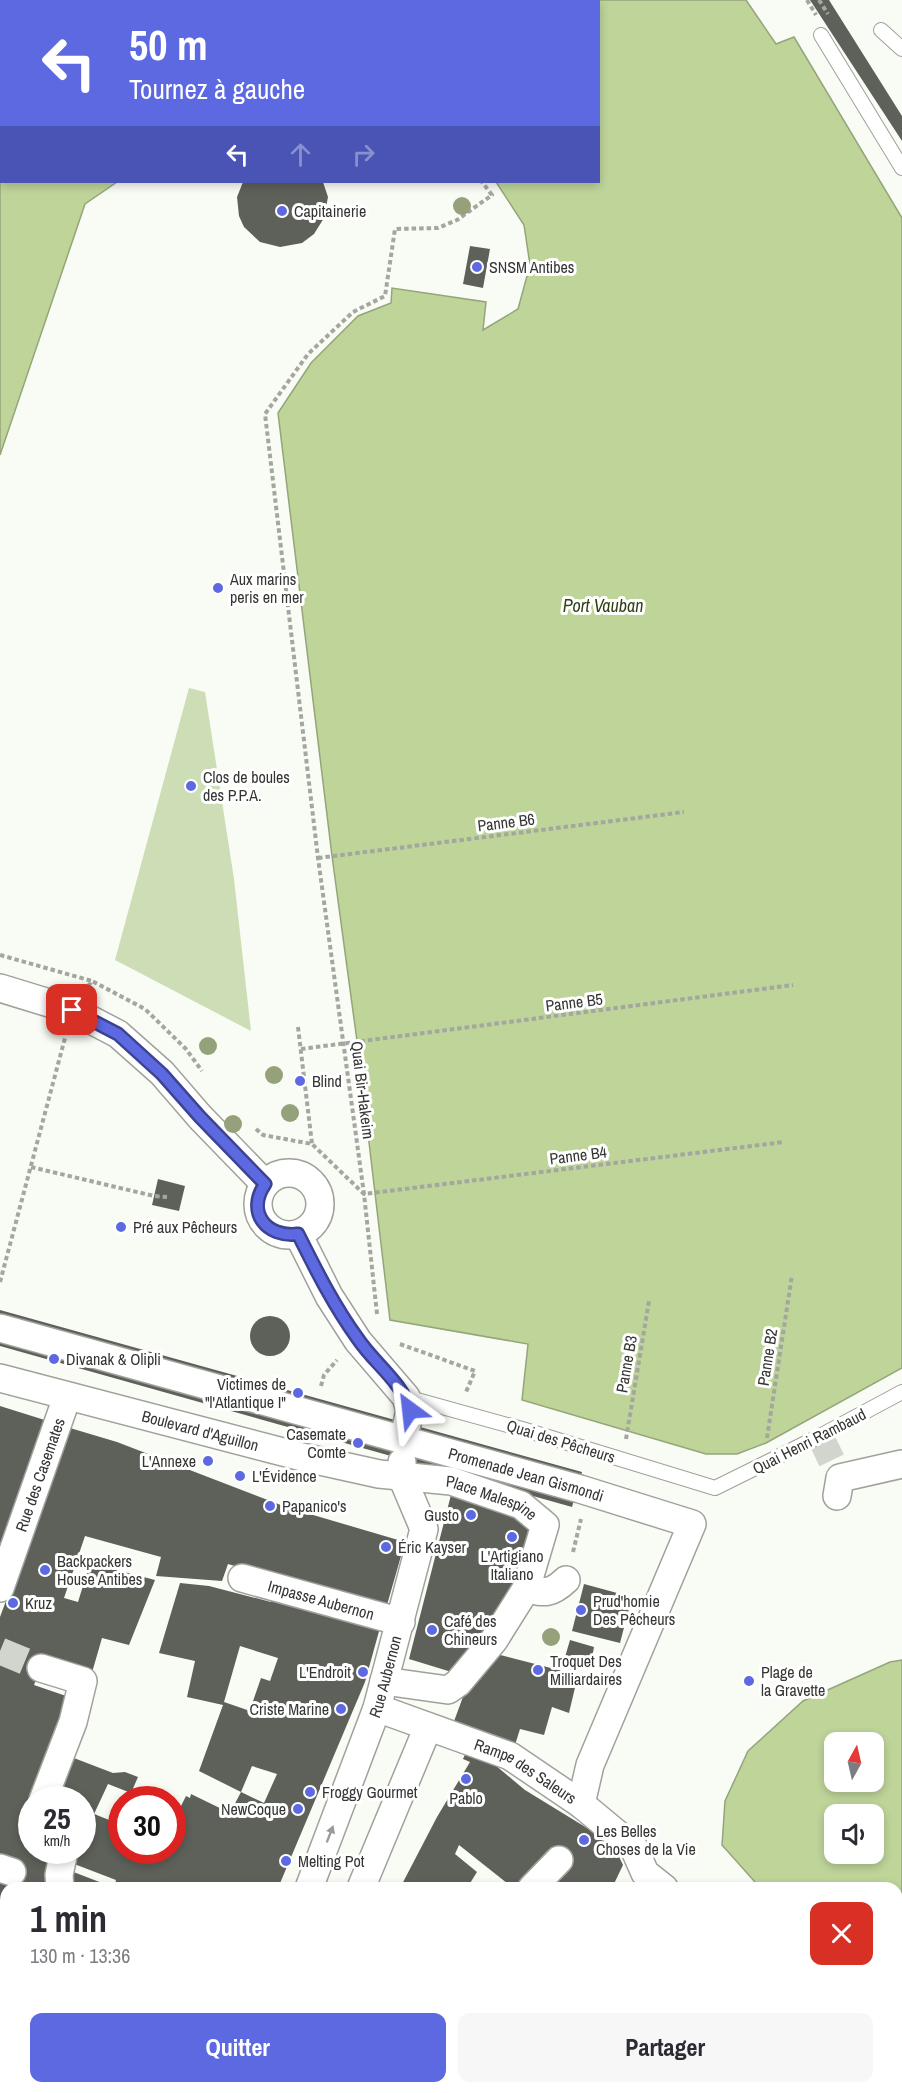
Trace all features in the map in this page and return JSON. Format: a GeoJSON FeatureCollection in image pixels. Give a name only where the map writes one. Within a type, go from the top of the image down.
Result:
{"type":"FeatureCollection","features":[{"type":"Feature","properties":{"kind":"street"},"geometry":{"type":"LineString","coordinates":[[0,988],[72,1010],[118,1034],[162,1074],[265,1184]]}},
{"type":"Feature","properties":{"kind":"street"},"geometry":{"type":"LineString","coordinates":[[294,1174],[303,1177],[312,1184],[317,1192],[320,1202],[315,1222],[298,1234],[278,1234],[269,1229],[259,1212],[260,1192],[273,1177],[294,1174]]}},
{"type":"Feature","properties":{"kind":"street"},"geometry":{"type":"LineString","coordinates":[[298,1234],[329,1296],[407,1411]]}},
{"type":"Feature","properties":{"kind":"street","name":"Promenade Jean Gismondi"},"geometry":{"type":"LineString","coordinates":[[0,1328],[588,1492],[692,1524],[590,1765],[581,1804]]}},
{"type":"Feature","properties":{"kind":"street","name":"Boulevard d'Aguillon"},"geometry":{"type":"LineString","coordinates":[[0,1378],[302,1457],[379,1474],[402,1468]]}},
{"type":"Feature","properties":{"kind":"street","name":"Rue des Casemates"},"geometry":{"type":"LineString","coordinates":[[0,1588],[67,1397]]}},
{"type":"Feature","properties":{"kind":"street"},"geometry":{"type":"LineString","coordinates":[[837,1496],[840,1478],[902,1464]]}},
{"type":"Feature","properties":{"kind":"street","name":"Place Malespine"},"geometry":{"type":"LineString","coordinates":[[384,1681],[448,1690],[458,1683],[494,1640],[526,1589],[545,1525],[521,1505],[402,1468]]}},
{"type":"Feature","properties":{"kind":"street","name":"Rue Aubernon"},"geometry":{"type":"LineString","coordinates":[[311,1882],[377,1708],[424,1529],[402,1468]]}},
{"type":"Feature","properties":{"kind":"street","name":"Impasse Aubernon"},"geometry":{"type":"LineString","coordinates":[[242,1578],[401,1622]]}},
{"type":"Feature","properties":{"kind":"street"},"geometry":{"type":"LineString","coordinates":[[526,1589],[542,1592],[555,1591],[566,1580]]}},
{"type":"Feature","properties":{"kind":"street"},"geometry":{"type":"LineString","coordinates":[[41,1668],[83,1681],[73,1722],[48,1786]]}},
{"type":"Feature","properties":{"kind":"street","name":"Rampe des Saleurs"},"geometry":{"type":"LineString","coordinates":[[377,1708],[510,1756],[581,1804],[634,1848],[645,1882]]}},
{"type":"Feature","properties":{"kind":"street"},"geometry":{"type":"LineString","coordinates":[[363,1882],[428,1726]]}},
{"type":"Feature","properties":{"kind":"street"},"geometry":{"type":"LineString","coordinates":[[538,1882],[559,1860]]}},
{"type":"Feature","properties":{"kind":"street"},"geometry":{"type":"LineString","coordinates":[[60,1882],[61,1864]]}},
{"type":"Feature","properties":{"kind":"lane"},"geometry":{"type":"LineString","coordinates":[[881,30],[902,49]]}},
{"type":"Feature","properties":{"kind":"lane"},"geometry":{"type":"LineString","coordinates":[[821,35],[902,168]]}},
{"type":"Feature","properties":{"kind":"lane","name":"Quai Henri Rambaud"},"geometry":{"type":"LineString","coordinates":[[715,1488],[902,1392]]}},
{"type":"Feature","properties":{"kind":"lane","name":"Quai des Pêcheurs"},"geometry":{"type":"LineString","coordinates":[[407,1411],[457,1412],[522,1429],[715,1488]]}},
{"type":"Feature","properties":{"kind":"path","name":"Quai Bir-Hakeim"},"geometry":{"type":"LineString","coordinates":[[377,1316],[364,1194],[318,858],[265,414],[308,354],[353,312],[385,296],[395,229],[438,228],[457,220],[492,195],[483,183]]}},
{"type":"Feature","properties":{"kind":"path","name":"Panne B6"},"geometry":{"type":"LineString","coordinates":[[318,858],[684,812]]}},
{"type":"Feature","properties":{"kind":"path"},"geometry":{"type":"LineString","coordinates":[[0,955],[92,981],[145,1009],[186,1049],[207,1077]]}},
{"type":"Feature","properties":{"kind":"path"},"geometry":{"type":"LineString","coordinates":[[0,1282],[72,1010],[92,981]]}},
{"type":"Feature","properties":{"kind":"path","name":"Panne B5"},"geometry":{"type":"LineString","coordinates":[[301,1049],[793,985]]}},
{"type":"Feature","properties":{"kind":"path"},"geometry":{"type":"LineString","coordinates":[[298,1027],[312,1143]]}},
{"type":"Feature","properties":{"kind":"path"},"geometry":{"type":"LineString","coordinates":[[254,1127],[263,1135],[312,1143],[364,1194]]}},
{"type":"Feature","properties":{"kind":"path","name":"Panne B4"},"geometry":{"type":"LineString","coordinates":[[364,1194],[784,1142]]}},
{"type":"Feature","properties":{"kind":"path"},"geometry":{"type":"LineString","coordinates":[[31,1167],[153,1196],[167,1197]]}},
{"type":"Feature","properties":{"kind":"path","name":"Panne B2"},"geometry":{"type":"LineString","coordinates":[[766,1443],[792,1275]]}},
{"type":"Feature","properties":{"kind":"path","name":"Panne B3"},"geometry":{"type":"LineString","coordinates":[[627,1431],[649,1300]]}},
{"type":"Feature","properties":{"kind":"path"},"geometry":{"type":"LineString","coordinates":[[397,1342],[475,1371],[457,1412]]}},
{"type":"Feature","properties":{"kind":"path"},"geometry":{"type":"LineString","coordinates":[[566,1580],[588,1492]]}},
{"type":"Feature","properties":{"kind":"shaded area","name":"Clos de boules des P.P.A."},"geometry":{"type":"Polygon","coordinates":[[[189,688],[205,692],[234,879],[251,1031],[115,960],[189,688]]]}},
{"type":"Feature","properties":{"kind":"water","name":"Port Vauban"},"geometry":{"type":"Polygon","coordinates":[[[600,0],[746,0],[776,44],[794,37],[902,218],[902,1368],[766,1443],[737,1454],[706,1454],[522,1400],[528,1344],[390,1320],[278,413],[311,363],[358,316],[391,303],[392,288],[486,302],[483,330],[518,309],[530,265],[524,225],[497,183],[600,183],[600,0]]]}},
{"type":"Feature","properties":{"kind":"water"},"geometry":{"type":"Polygon","coordinates":[[[0,183],[116,183],[85,204],[0,455],[0,183]]]}},
{"type":"Feature","properties":{"kind":"water"},"geometry":{"type":"Polygon","coordinates":[[[902,1660],[902,1882],[755,1882],[722,1845],[725,1801],[748,1751],[803,1701],[890,1662],[902,1660]]]}},
{"type":"Feature","properties":{"kind":"building"},"geometry":{"type":"Polygon","coordinates":[[[810,0],[829,0],[902,116],[902,141],[810,0]]]}},
{"type":"Feature","properties":{"kind":"building","name":"Capitainerie"},"geometry":{"type":"Polygon","coordinates":[[[243,183],[323,183],[328,197],[324,218],[314,234],[302,243],[280,247],[260,242],[244,227],[239,216],[237,197],[243,183]]]}},
{"type":"Feature","properties":{"kind":"building","name":"SNSM Antibes"},"geometry":{"type":"Polygon","coordinates":[[[470,246],[490,249],[483,288],[463,284],[470,246]]]}},
{"type":"Feature","properties":{"kind":"building"},"geometry":{"type":"Polygon","coordinates":[[[158,1179],[185,1186],[179,1211],[152,1205],[158,1179]]]}},
{"type":"Feature","properties":{"kind":"building"},"geometry":{"type":"Polygon","coordinates":[[[0,1310],[582,1472],[572,1507],[0,1346],[0,1310]]]}},
{"type":"Feature","properties":{"kind":"building"},"geometry":{"type":"Polygon","coordinates":[[[270,1316],[278,1317],[284,1322],[289,1328],[289,1344],[284,1350],[278,1355],[270,1356],[262,1355],[256,1350],[251,1344],[250,1336],[251,1328],[256,1322],[262,1317],[270,1316]]]}},
{"type":"Feature","properties":{"kind":"building"},"geometry":{"type":"Polygon","coordinates":[[[0,1406],[51,1422],[0,1564],[0,1406]]]}},
{"type":"Feature","properties":{"kind":"building"},"geometry":{"type":"Polygon","coordinates":[[[70,1428],[117,1442],[286,1507],[405,1542],[385,1612],[228,1564],[222,1581],[156,1576],[161,1557],[85,1536],[64,1598],[78,1602],[90,1563],[155,1580],[129,1645],[102,1638],[91,1676],[42,1664],[34,1685],[72,1698],[37,1786],[18,1786],[18,1864],[56,1864],[54,1882],[0,1882],[0,1617],[70,1428]]]}},
{"type":"Feature","properties":{"kind":"building"},"geometry":{"type":"Polygon","coordinates":[[[452,1491],[489,1501],[487,1508],[536,1523],[515,1587],[488,1630],[484,1628],[487,1630],[484,1635],[481,1634],[467,1663],[458,1674],[409,1659],[452,1491]]]}},
{"type":"Feature","properties":{"kind":"building"},"geometry":{"type":"Polygon","coordinates":[[[180,1583],[209,1586],[271,1602],[274,1595],[381,1624],[365,1682],[281,1882],[116,1882],[116,1880],[74,1864],[96,1864],[96,1815],[108,1820],[108,1864],[186,1864],[186,1796],[190,1798],[191,1794],[230,1813],[241,1792],[199,1771],[223,1705],[187,1697],[195,1661],[159,1653],[180,1583]],[[240,1646],[224,1702],[259,1714],[262,1707],[252,1704],[261,1678],[270,1681],[278,1658],[240,1646]],[[252,1766],[241,1792],[264,1803],[277,1774],[252,1766]]]}},
{"type":"Feature","properties":{"kind":"building"},"geometry":{"type":"Polygon","coordinates":[[[584,1584],[632,1597],[620,1643],[572,1631],[584,1584]]]}},
{"type":"Feature","properties":{"kind":"building"},"geometry":{"type":"Polygon","coordinates":[[[570,1640],[594,1647],[591,1663],[565,1657],[570,1640]]]}},
{"type":"Feature","properties":{"kind":"building"},"geometry":{"type":"Polygon","coordinates":[[[485,1651],[578,1675],[569,1713],[552,1707],[544,1735],[520,1729],[515,1745],[453,1724],[467,1686],[485,1651]]]}},
{"type":"Feature","properties":{"kind":"building"},"geometry":{"type":"Polygon","coordinates":[[[467,1750],[496,1763],[495,1765],[525,1790],[613,1844],[623,1865],[615,1882],[557,1882],[565,1863],[537,1882],[505,1882],[459,1845],[455,1854],[477,1872],[471,1882],[403,1882],[437,1817],[470,1762],[463,1759],[467,1750]]]}},
{"type":"Feature","properties":{"kind":"building"},"geometry":{"type":"Polygon","coordinates":[[[66,1755],[113,1773],[125,1772],[138,1777],[134,1786],[108,1784],[96,1810],[96,1786],[55,1786],[66,1755]]]}},
{"type":"Feature","properties":{"kind":"building"},"geometry":{"type":"Polygon","coordinates":[[[71,1871],[99,1882],[70,1882],[71,1871]]]}},
{"type":"Feature","properties":{"kind":"tunnel"},"geometry":{"type":"LineString","coordinates":[[820,1436],[840,1478]]}},
{"type":"Feature","properties":{"kind":"tunnel"},"geometry":{"type":"LineString","coordinates":[[0,1651],[41,1668]]}},
{"type":"Feature","properties":{"kind":"place","name":"Capitainerie"},"geometry":{"type":"Point","coordinates":[282,211]}},
{"type":"Feature","properties":{"kind":"place","name":"SNSM Antibes"},"geometry":{"type":"Point","coordinates":[477,267]}},
{"type":"Feature","properties":{"kind":"place","name":"Aux marins peris en mer"},"geometry":{"type":"Point","coordinates":[218,588]}},
{"type":"Feature","properties":{"kind":"place","name":"Clos de boules des P.P.A."},"geometry":{"type":"Point","coordinates":[191,786]}},
{"type":"Feature","properties":{"kind":"place","name":"Blind"},"geometry":{"type":"Point","coordinates":[300,1081]}},
{"type":"Feature","properties":{"kind":"place","name":"Pré aux Pêcheurs"},"geometry":{"type":"Point","coordinates":[121,1227]}},
{"type":"Feature","properties":{"kind":"place","name":"Divanak & Olipli"},"geometry":{"type":"Point","coordinates":[54,1359]}},
{"type":"Feature","properties":{"kind":"place","name":"Victimes de \"l'Atlantique I\""},"geometry":{"type":"Point","coordinates":[298,1393]}},
{"type":"Feature","properties":{"kind":"place","name":"Casemate Comte"},"geometry":{"type":"Point","coordinates":[358,1443]}},
{"type":"Feature","properties":{"kind":"place","name":"L'Annexe"},"geometry":{"type":"Point","coordinates":[208,1461]}},
{"type":"Feature","properties":{"kind":"place","name":"L'Évidence"},"geometry":{"type":"Point","coordinates":[240,1476]}},
{"type":"Feature","properties":{"kind":"place","name":"Papanico's"},"geometry":{"type":"Point","coordinates":[270,1506]}},
{"type":"Feature","properties":{"kind":"place","name":"Gusto"},"geometry":{"type":"Point","coordinates":[471,1515]}},
{"type":"Feature","properties":{"kind":"place","name":"L'Artigiano Italiano"},"geometry":{"type":"Point","coordinates":[512,1537]}},
{"type":"Feature","properties":{"kind":"place","name":"Éric Kayser"},"geometry":{"type":"Point","coordinates":[386,1547]}},
{"type":"Feature","properties":{"kind":"place","name":"Backpackers House Antibes"},"geometry":{"type":"Point","coordinates":[45,1570]}},
{"type":"Feature","properties":{"kind":"place","name":"Kruz"},"geometry":{"type":"Point","coordinates":[13,1603]}},
{"type":"Feature","properties":{"kind":"place","name":"Prud'homie Des Pêcheurs"},"geometry":{"type":"Point","coordinates":[581,1610]}},
{"type":"Feature","properties":{"kind":"place","name":"Café des Chineurs"},"geometry":{"type":"Point","coordinates":[432,1630]}},
{"type":"Feature","properties":{"kind":"place","name":"Troquet Des Milliardaires"},"geometry":{"type":"Point","coordinates":[538,1670]}},
{"type":"Feature","properties":{"kind":"place","name":"L'Endroit"},"geometry":{"type":"Point","coordinates":[363,1672]}},
{"type":"Feature","properties":{"kind":"place","name":"Plage de la Gravette"},"geometry":{"type":"Point","coordinates":[749,1681]}},
{"type":"Feature","properties":{"kind":"place","name":"Criste Marine"},"geometry":{"type":"Point","coordinates":[341,1709]}},
{"type":"Feature","properties":{"kind":"place","name":"Pablo"},"geometry":{"type":"Point","coordinates":[466,1779]}},
{"type":"Feature","properties":{"kind":"place","name":"Froggy Gourmet"},"geometry":{"type":"Point","coordinates":[310,1792]}},
{"type":"Feature","properties":{"kind":"place","name":"NewCoque"},"geometry":{"type":"Point","coordinates":[298,1809]}},
{"type":"Feature","properties":{"kind":"place","name":"Les Belles Choses de la Vie"},"geometry":{"type":"Point","coordinates":[584,1840]}},
{"type":"Feature","properties":{"kind":"place","name":"Melting Pot"},"geometry":{"type":"Point","coordinates":[286,1861]}},
{"type":"Feature","properties":{"kind":"route"},"geometry":{"type":"LineString","coordinates":[[72,1010],[118,1034],[162,1074],[265,1184],[258,1202],[263,1221],[269,1229],[278,1234],[298,1234],[329,1296],[358,1341],[406,1397],[410,1410]]}}]}
